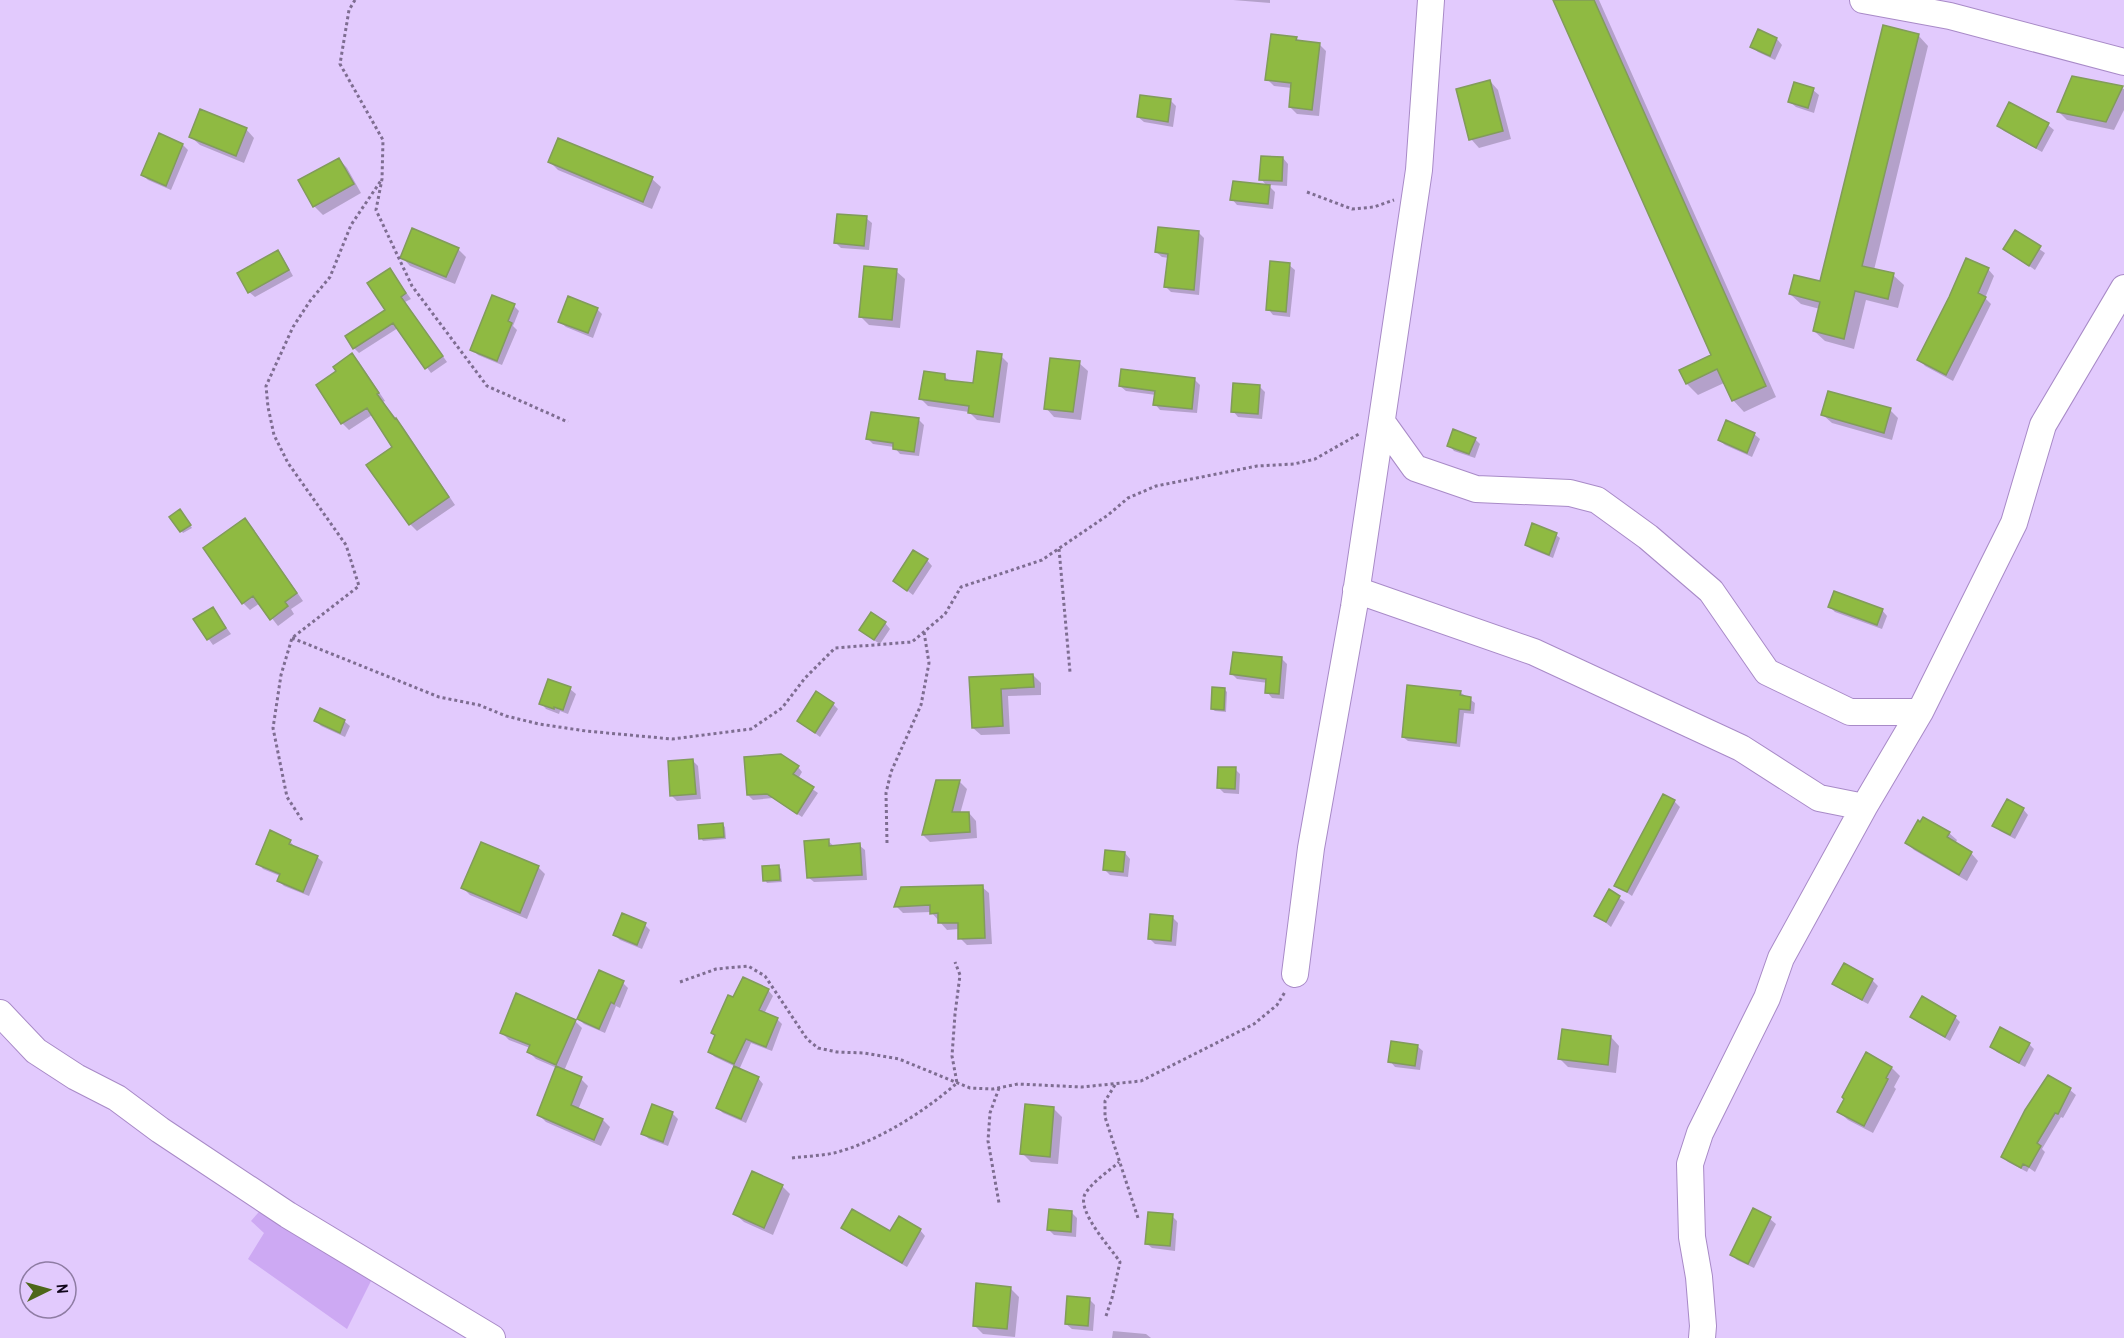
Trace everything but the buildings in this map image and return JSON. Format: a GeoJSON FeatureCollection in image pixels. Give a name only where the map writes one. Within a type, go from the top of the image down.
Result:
{"type":"FeatureCollection","features":[{"type":"Feature","properties":{"kind":"street"},"geometry":{"type":"LineString","coordinates":[[1294,974],[1311,848],[1356,590],[1417,187],[1431,0]]}},
{"type":"Feature","properties":{"kind":"street"},"geometry":{"type":"LineString","coordinates":[[1863,0],[1950,16],[2124,62]]}},
{"type":"Feature","properties":{"kind":"street"},"geometry":{"type":"LineString","coordinates":[[1702,1338],[1699,1277],[1692,1237],[1690,1164],[1700,1132],[1767,998],[1781,958],[1864,807],[1920,712],[2014,523],[2043,425],[2124,288]]}},
{"type":"Feature","properties":{"kind":"street"},"geometry":{"type":"LineString","coordinates":[[1382,422],[1415,468],[1476,489],[1570,493],[1597,500],[1648,537],[1712,591],[1767,672],[1850,712],[1920,712]]}},
{"type":"Feature","properties":{"kind":"street"},"geometry":{"type":"LineString","coordinates":[[1356,590],[1534,652],[1741,748],[1820,798],[1864,807]]}},
{"type":"Feature","properties":{"kind":"street"},"geometry":{"type":"LineString","coordinates":[[0,1013],[36,1051],[76,1077],[117,1098],[160,1130],[288,1215],[492,1338]]}},
{"type":"Feature","properties":{"kind":"path"},"geometry":{"type":"LineString","coordinates":[[355,0],[349,10],[340,64],[383,140],[382,178],[376,210],[412,286],[487,386],[568,422]]}},
{"type":"Feature","properties":{"kind":"path"},"geometry":{"type":"LineString","coordinates":[[302,820],[287,797],[273,728],[281,675],[292,638],[359,586],[346,545],[288,463],[274,435],[266,386],[293,327],[310,301],[330,277],[351,225],[382,178]]}},
{"type":"Feature","properties":{"kind":"path"},"geometry":{"type":"LineString","coordinates":[[1308,192],[1353,209],[1386,204],[1417,187]]}},
{"type":"Feature","properties":{"kind":"path"},"geometry":{"type":"LineString","coordinates":[[292,638],[439,697],[479,705],[506,716],[539,724],[672,739],[751,729],[782,708],[805,678],[835,648],[912,642],[945,614],[961,587],[1042,560],[1108,515],[1128,498],[1156,486],[1257,466],[1294,464],[1316,459],[1382,422]]}},
{"type":"Feature","properties":{"kind":"path"},"geometry":{"type":"LineString","coordinates":[[1059,549],[1070,672]]}},
{"type":"Feature","properties":{"kind":"path"},"geometry":{"type":"LineString","coordinates":[[887,843],[886,793],[891,772],[921,705],[929,663],[924,632]]}},
{"type":"Feature","properties":{"kind":"path"},"geometry":{"type":"LineString","coordinates":[[955,962],[960,975],[952,1056],[957,1083]]}},
{"type":"Feature","properties":{"kind":"path"},"geometry":{"type":"LineString","coordinates":[[680,982],[716,969],[748,966],[765,976],[807,1039],[818,1048],[899,1059],[970,1088],[999,1088],[1018,1084],[1082,1087],[1141,1081],[1254,1023],[1277,1005],[1294,974]]}},
{"type":"Feature","properties":{"kind":"path"},"geometry":{"type":"LineString","coordinates":[[792,1158],[832,1154],[857,1146],[906,1122],[936,1102],[957,1083]]}},
{"type":"Feature","properties":{"kind":"path"},"geometry":{"type":"LineString","coordinates":[[1115,1085],[1105,1101],[1105,1117],[1138,1218]]}},
{"type":"Feature","properties":{"kind":"path"},"geometry":{"type":"LineString","coordinates":[[999,1088],[990,1113],[988,1141],[999,1203]]}},
{"type":"Feature","properties":{"kind":"path"},"geometry":{"type":"LineString","coordinates":[[1106,1316],[1120,1262],[1084,1209],[1084,1197],[1095,1182],[1119,1162]]}},
{"type":"Feature","properties":{"kind":"shaded area"},"geometry":{"type":"Polygon","coordinates":[[[264,1206],[374,1275],[347,1329],[248,1259],[264,1233],[251,1221],[264,1206]]]}}]}
